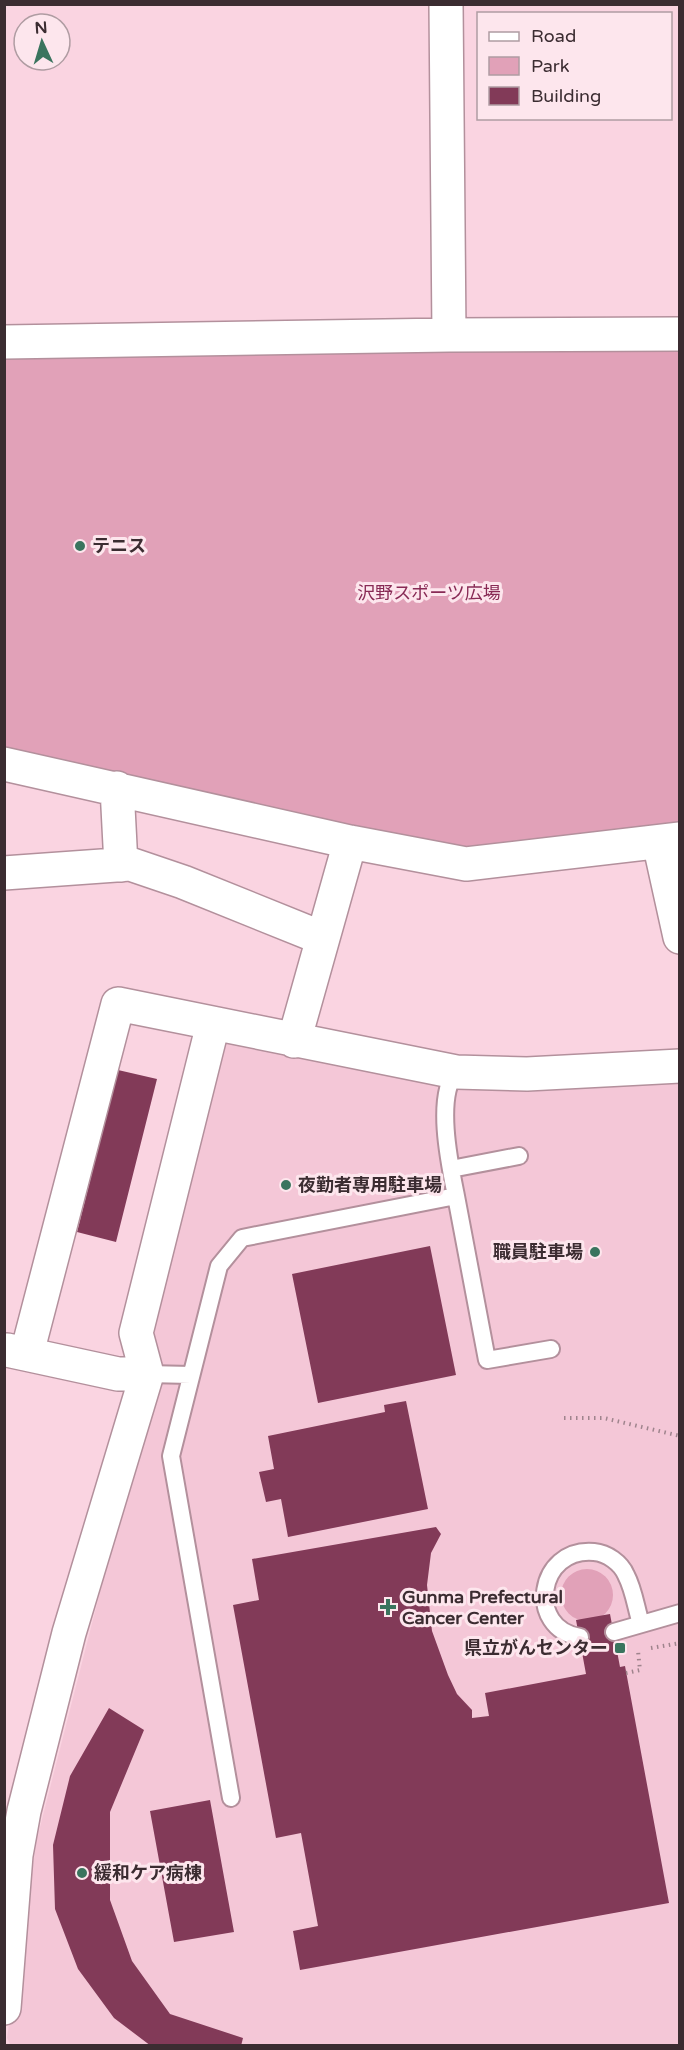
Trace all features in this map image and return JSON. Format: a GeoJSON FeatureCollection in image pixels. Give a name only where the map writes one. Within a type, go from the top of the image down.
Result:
{"type":"FeatureCollection","features":[{"type":"Feature","properties":{"kind":"street"},"geometry":{"type":"LineString","coordinates":[[446,4],[448,335]]}},
{"type":"Feature","properties":{"kind":"street"},"geometry":{"type":"LineString","coordinates":[[4,342],[680,334]]}},
{"type":"Feature","properties":{"kind":"street"},"geometry":{"type":"LineString","coordinates":[[4,764],[350,842],[466,864],[669,840],[680,937]]}},
{"type":"Feature","properties":{"kind":"street"},"geometry":{"type":"LineString","coordinates":[[117,788],[121,865]]}},
{"type":"Feature","properties":{"kind":"street"},"geometry":{"type":"LineString","coordinates":[[294,1041],[350,842]]}},
{"type":"Feature","properties":{"kind":"street"},"geometry":{"type":"LineString","coordinates":[[4,873],[130,864],[183,882],[322,938]]}},
{"type":"Feature","properties":{"kind":"street"},"geometry":{"type":"LineString","coordinates":[[147,1374],[118,1374],[16,1351],[118,1005],[456,1072],[527,1074],[680,1066]]}},
{"type":"Feature","properties":{"kind":"street"},"geometry":{"type":"LineString","coordinates":[[4,2008],[16,1855],[24,1811],[69,1633],[147,1374],[136,1333],[213,1024]]}},
{"type":"Feature","properties":{"kind":"lane"},"geometry":{"type":"LineString","coordinates":[[456,1072],[450,1080],[445,1132],[487,1360],[551,1349]]}},
{"type":"Feature","properties":{"kind":"lane"},"geometry":{"type":"LineString","coordinates":[[451,1168],[519,1156]]}},
{"type":"Feature","properties":{"kind":"lane"},"geometry":{"type":"LineString","coordinates":[[231,1798],[171,1456],[219,1266],[242,1238],[456,1196]]}},
{"type":"Feature","properties":{"kind":"lane"},"geometry":{"type":"LineString","coordinates":[[147,1374],[191,1375]]}},
{"type":"Feature","properties":{"kind":"lane"},"geometry":{"type":"LineString","coordinates":[[580,1636],[572,1636],[552,1621],[546,1610],[544,1594],[547,1579],[555,1565],[568,1555],[584,1551],[600,1552],[615,1560],[626,1574],[641,1624]]}},
{"type":"Feature","properties":{"kind":"lane"},"geometry":{"type":"LineString","coordinates":[[614,1632],[680,1612]]}},
{"type":"Feature","properties":{"kind":"path"},"geometry":{"type":"LineString","coordinates":[[564,1418],[604,1418],[680,1436]]}},
{"type":"Feature","properties":{"kind":"path"},"geometry":{"type":"LineString","coordinates":[[626,1673],[640,1670],[637,1651],[680,1642]]}},
{"type":"Feature","properties":{"kind":"shaded area","name":"Gunma Prefectural Cancer Center"},"geometry":{"type":"Polygon","coordinates":[[[224,1040],[679,1076],[679,2045],[11,2046],[7,2038],[37,1839],[160,1357],[148,1339],[224,1040]]]}},
{"type":"Feature","properties":{"kind":"green space","name":"沢野スポーツ広場"},"geometry":{"type":"Polygon","coordinates":[[[679,341],[679,826],[590,837],[444,849],[4,752],[5,352],[679,341]]]}},
{"type":"Feature","properties":{"kind":"green space"},"geometry":{"type":"Polygon","coordinates":[[[582,1569],[592,1569],[606,1576],[613,1595],[606,1614],[592,1621],[582,1621],[572,1617],[565,1610],[561,1600],[561,1590],[565,1580],[572,1573],[582,1569]]]}},
{"type":"Feature","properties":{"kind":"building"},"geometry":{"type":"Polygon","coordinates":[[[118,1070],[157,1079],[116,1242],[77,1232],[118,1070]]]}},
{"type":"Feature","properties":{"kind":"building"},"geometry":{"type":"Polygon","coordinates":[[[430,1246],[456,1375],[318,1403],[292,1274],[430,1246]]]}},
{"type":"Feature","properties":{"kind":"building"},"geometry":{"type":"Polygon","coordinates":[[[406,1401],[428,1509],[288,1537],[281,1499],[266,1502],[259,1472],[274,1469],[268,1436],[385,1412],[384,1405],[406,1401]]]}},
{"type":"Feature","properties":{"kind":"building"},"geometry":{"type":"Polygon","coordinates":[[[436,1527],[441,1534],[431,1553],[427,1585],[432,1631],[448,1675],[457,1694],[472,1710],[472,1718],[489,1716],[485,1693],[586,1674],[576,1620],[610,1614],[620,1667],[625,1666],[669,1903],[300,1970],[293,1931],[318,1926],[301,1833],[276,1838],[233,1605],[259,1600],[252,1559],[436,1527]]]}},
{"type":"Feature","properties":{"kind":"building","name":"緩和ケア病棟"},"geometry":{"type":"Polygon","coordinates":[[[109,1708],[144,1730],[110,1812],[110,1900],[132,1961],[170,2014],[243,2038],[241,2046],[151,2046],[114,2018],[78,1969],[55,1909],[53,1845],[70,1776],[109,1708]]]}},
{"type":"Feature","properties":{"kind":"building","name":"緩和ケア病棟"},"geometry":{"type":"Polygon","coordinates":[[[210,1800],[234,1932],[174,1942],[150,1811],[210,1800]]]}},
{"type":"Feature","properties":{"kind":"place","name":"テニス"},"geometry":{"type":"Point","coordinates":[80,546]}},
{"type":"Feature","properties":{"kind":"place","name":"夜勤者専用駐車場"},"geometry":{"type":"Point","coordinates":[286,1185]}},
{"type":"Feature","properties":{"kind":"place","name":"職員駐車場"},"geometry":{"type":"Point","coordinates":[595,1252]}},
{"type":"Feature","properties":{"kind":"place","name":"Gunma Prefectural Cancer Center"},"geometry":{"type":"Point","coordinates":[388,1607]}},
{"type":"Feature","properties":{"kind":"place","name":"県立がんセンター"},"geometry":{"type":"Point","coordinates":[620,1648]}},
{"type":"Feature","properties":{"kind":"place","name":"緩和ケア病棟"},"geometry":{"type":"Point","coordinates":[82,1873]}}]}
